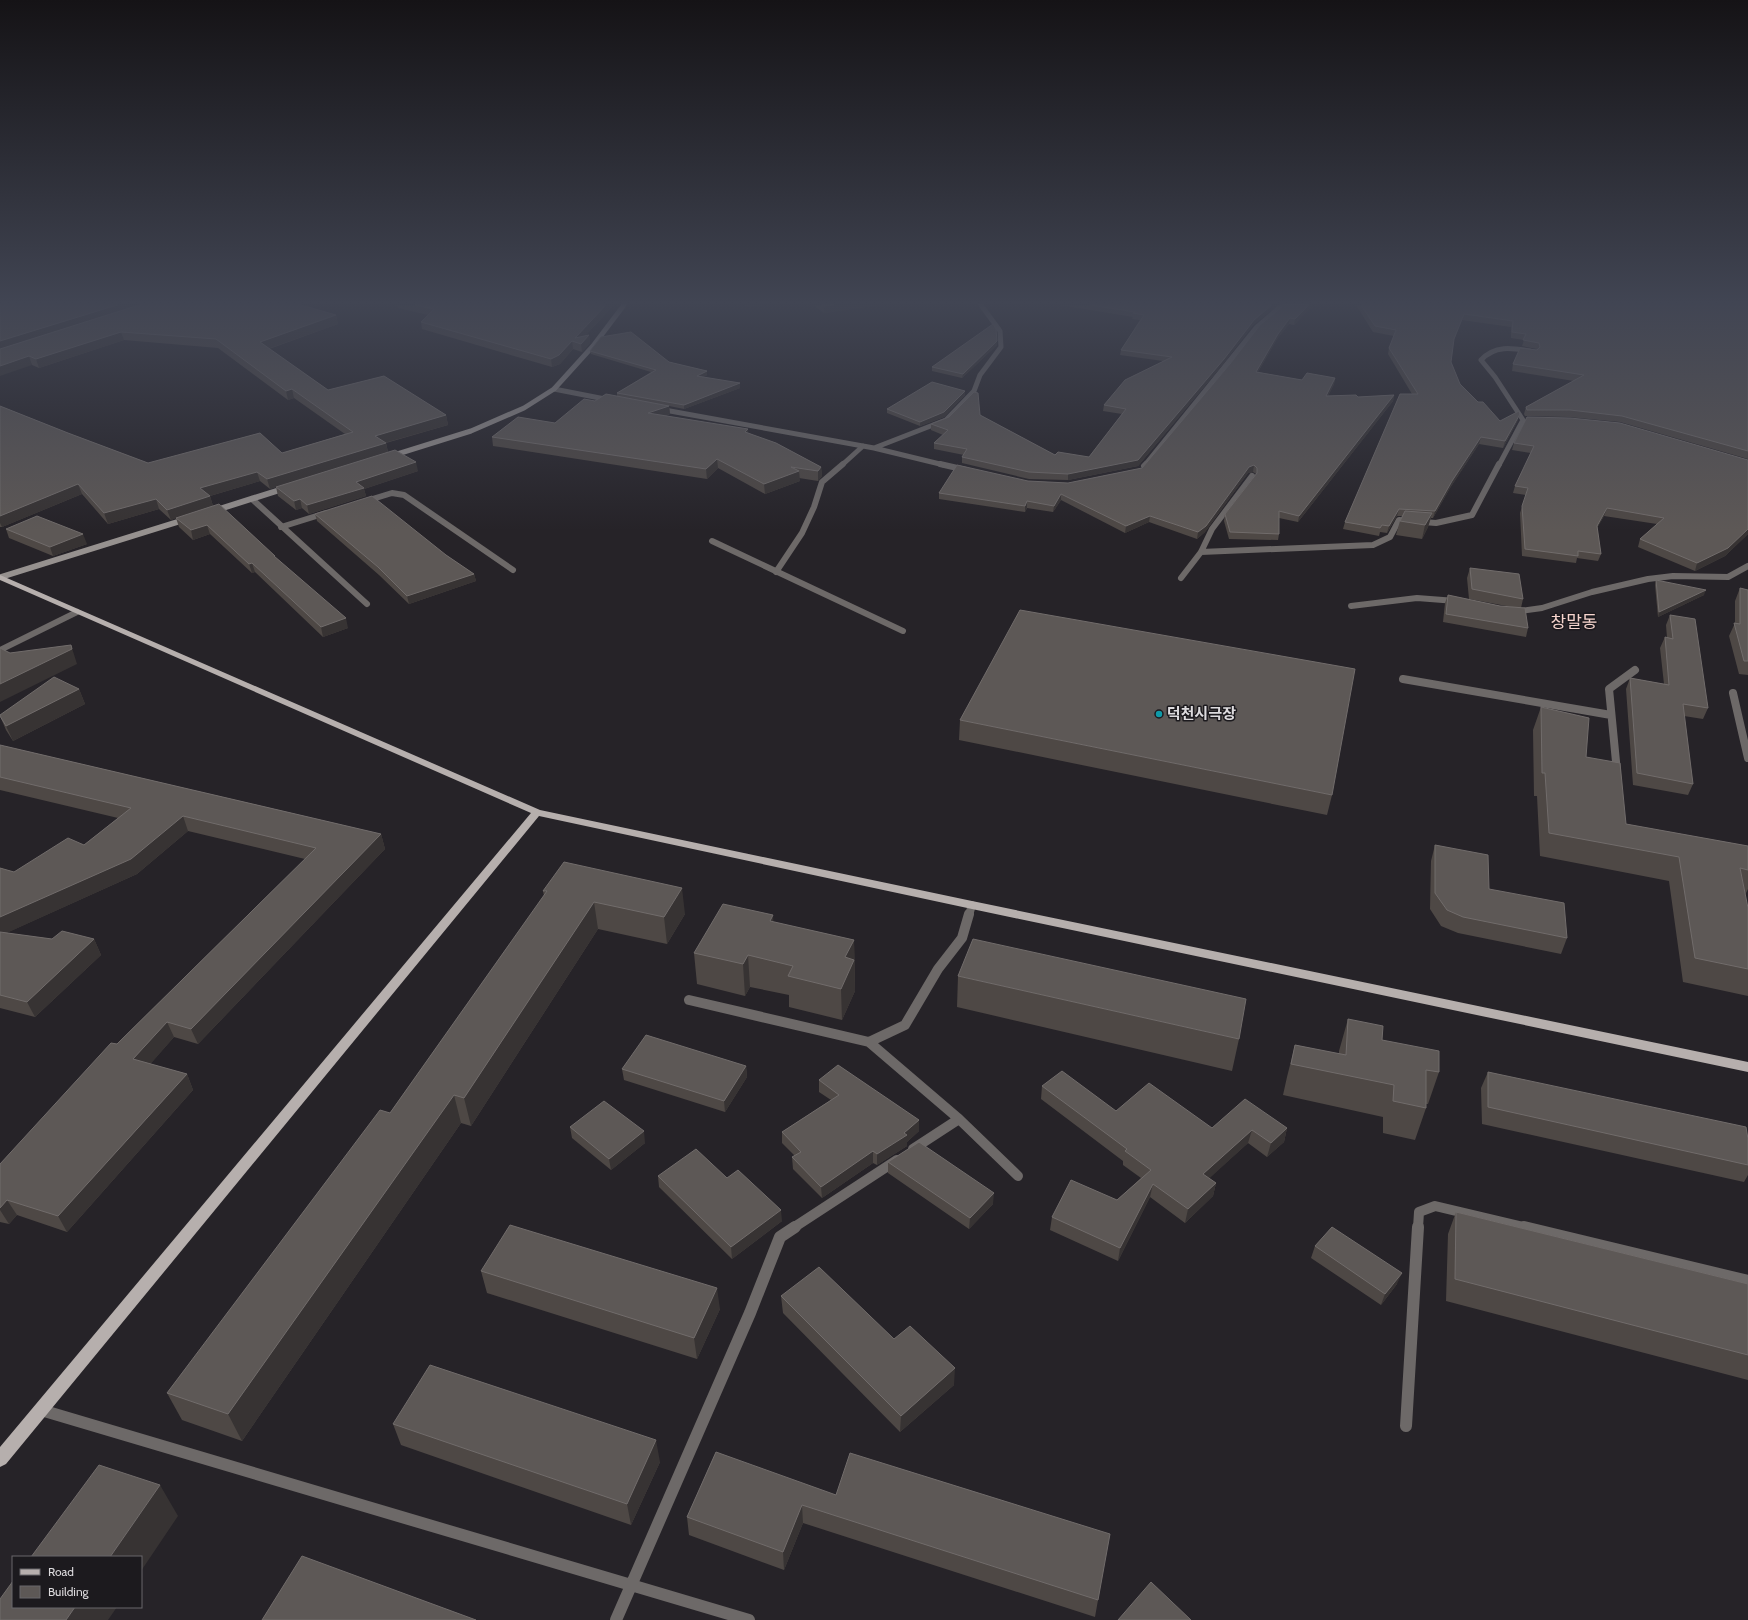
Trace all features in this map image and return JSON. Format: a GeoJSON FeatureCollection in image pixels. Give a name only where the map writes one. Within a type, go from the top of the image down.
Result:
{"type":"FeatureCollection","features":[{"type":"Feature","properties":{"kind":"main road"},"geometry":{"type":"LineString","coordinates":[[0,577],[537,812],[972,906],[1748,1067]]}},
{"type":"Feature","properties":{"kind":"main road"},"geometry":{"type":"LineString","coordinates":[[0,1459],[537,812]]}},
{"type":"Feature","properties":{"kind":"street"},"geometry":{"type":"LineString","coordinates":[[388,457],[471,431],[524,408],[554,390],[562,381]]}},
{"type":"Feature","properties":{"kind":"street"},"geometry":{"type":"LineString","coordinates":[[874,448],[946,420],[974,391],[978,381]]}},
{"type":"Feature","properties":{"kind":"street"},"geometry":{"type":"LineString","coordinates":[[1140,470],[1215,381]]}},
{"type":"Feature","properties":{"kind":"street"},"geometry":{"type":"LineString","coordinates":[[1498,381],[1523,420],[1530,421]]}},
{"type":"Feature","properties":{"kind":"street"},"geometry":{"type":"LineString","coordinates":[[554,390],[616,401]]}},
{"type":"Feature","properties":{"kind":"street"},"geometry":{"type":"LineString","coordinates":[[654,408],[874,448],[974,472]]}},
{"type":"Feature","properties":{"kind":"street"},"geometry":{"type":"LineString","coordinates":[[1201,552],[1373,544],[1388,540],[1394,533],[1399,520],[1436,523],[1472,515],[1523,420]]}},
{"type":"Feature","properties":{"kind":"street"},"geometry":{"type":"LineString","coordinates":[[776,572],[802,533],[814,507],[822,482],[863,446]]}},
{"type":"Feature","properties":{"kind":"street"},"geometry":{"type":"LineString","coordinates":[[1181,578],[1201,552],[1212,529],[1252,476]]}},
{"type":"Feature","properties":{"kind":"street"},"geometry":{"type":"LineString","coordinates":[[207,513],[290,487]]}},
{"type":"Feature","properties":{"kind":"street"},"geometry":{"type":"LineString","coordinates":[[362,502],[392,493],[404,494],[513,570]]}},
{"type":"Feature","properties":{"kind":"street"},"geometry":{"type":"LineString","coordinates":[[252,499],[367,604]]}},
{"type":"Feature","properties":{"kind":"street"},"geometry":{"type":"LineString","coordinates":[[281,527],[333,511]]}},
{"type":"Feature","properties":{"kind":"street"},"geometry":{"type":"LineString","coordinates":[[0,577],[192,518]]}},
{"type":"Feature","properties":{"kind":"street"},"geometry":{"type":"LineString","coordinates":[[712,542],[903,631]]}},
{"type":"Feature","properties":{"kind":"street"},"geometry":{"type":"LineString","coordinates":[[1505,611],[1520,613],[1542,608],[1592,592],[1648,579],[1673,576],[1728,577],[1748,566]]}},
{"type":"Feature","properties":{"kind":"street"},"geometry":{"type":"LineString","coordinates":[[1351,606],[1394,600],[1426,598],[1451,599],[1464,602]]}},
{"type":"Feature","properties":{"kind":"street"},"geometry":{"type":"LineString","coordinates":[[0,650],[77,612]]}},
{"type":"Feature","properties":{"kind":"street"},"geometry":{"type":"LineString","coordinates":[[1617,777],[1609,689],[1635,670]]}},
{"type":"Feature","properties":{"kind":"street"},"geometry":{"type":"LineString","coordinates":[[1403,679],[1611,715]]}},
{"type":"Feature","properties":{"kind":"street"},"geometry":{"type":"LineString","coordinates":[[1732,693],[1748,758]]}},
{"type":"Feature","properties":{"kind":"street"},"geometry":{"type":"LineString","coordinates":[[869,1042],[905,1025],[938,969],[962,938],[972,906]]}},
{"type":"Feature","properties":{"kind":"street"},"geometry":{"type":"LineString","coordinates":[[689,1000],[869,1042],[959,1119],[1018,1176]]}},
{"type":"Feature","properties":{"kind":"street"},"geometry":{"type":"LineString","coordinates":[[616,1620],[750,1313],[780,1236],[959,1119]]}},
{"type":"Feature","properties":{"kind":"street"},"geometry":{"type":"LineString","coordinates":[[1406,1426],[1419,1212],[1435,1206],[1748,1281]]}},
{"type":"Feature","properties":{"kind":"street"},"geometry":{"type":"LineString","coordinates":[[41,1410],[748,1620]]}},
{"type":"Feature","properties":{"kind":"building"},"geometry":{"type":"Polygon","coordinates":[[[272,381],[315,381],[328,390],[366,381],[391,381],[446,415],[375,436],[386,443],[267,479],[257,472],[200,488],[210,496],[167,510],[156,499],[104,513],[78,484],[0,516],[0,406],[148,463],[260,433],[282,453],[353,432],[292,389],[286,391],[272,381]]]}},
{"type":"Feature","properties":{"kind":"building"},"geometry":{"type":"Polygon","coordinates":[[[638,381],[725,381],[740,383],[684,405],[617,393],[638,381]]]}},
{"type":"Feature","properties":{"kind":"building"},"geometry":{"type":"Polygon","coordinates":[[[1124,381],[1206,381],[1138,460],[1068,474],[1029,472],[962,457],[967,449],[934,443],[948,430],[931,424],[949,417],[974,392],[978,393],[980,415],[1055,455],[1058,452],[1089,457],[1126,409],[1104,405],[1124,381]]]}},
{"type":"Feature","properties":{"kind":"building"},"geometry":{"type":"Polygon","coordinates":[[[1216,381],[1334,381],[1326,396],[1356,395],[1358,397],[1394,395],[1299,516],[1279,511],[1279,534],[1230,532],[1225,514],[1257,473],[1257,468],[1254,465],[1249,467],[1206,526],[1198,532],[1150,516],[1126,526],[1061,494],[1054,506],[1027,501],[1025,506],[939,493],[957,465],[1028,481],[1068,483],[1142,468],[1216,381]]]}},
{"type":"Feature","properties":{"kind":"building"},"geometry":{"type":"Polygon","coordinates":[[[1410,381],[1459,381],[1460,384],[1478,402],[1483,402],[1500,421],[1519,411],[1520,414],[1505,441],[1481,437],[1452,481],[1435,511],[1399,509],[1389,526],[1382,525],[1380,528],[1345,522],[1400,394],[1418,394],[1410,381]]]}},
{"type":"Feature","properties":{"kind":"building"},"geometry":{"type":"Polygon","coordinates":[[[1574,381],[1748,381],[1748,451],[1622,416],[1570,410],[1527,410],[1526,407],[1574,381]]]}},
{"type":"Feature","properties":{"kind":"building"},"geometry":{"type":"Polygon","coordinates":[[[932,382],[965,391],[944,412],[920,422],[887,409],[932,382]]]}},
{"type":"Feature","properties":{"kind":"building"},"geometry":{"type":"Polygon","coordinates":[[[606,394],[669,406],[648,413],[748,429],[745,432],[776,443],[821,467],[818,471],[791,467],[799,471],[764,484],[717,459],[706,469],[492,437],[518,417],[555,423],[584,399],[595,401],[606,394]]]}},
{"type":"Feature","properties":{"kind":"building"},"geometry":{"type":"Polygon","coordinates":[[[1527,417],[1570,418],[1620,423],[1748,460],[1748,529],[1728,548],[1697,563],[1640,539],[1664,518],[1607,508],[1597,526],[1601,554],[1578,551],[1578,556],[1525,549],[1522,506],[1528,488],[1515,486],[1534,446],[1514,443],[1527,417]]]}},
{"type":"Feature","properties":{"kind":"building"},"geometry":{"type":"Polygon","coordinates":[[[395,450],[416,462],[356,482],[364,488],[307,505],[300,499],[294,501],[276,487],[395,450]]]}},
{"type":"Feature","properties":{"kind":"building"},"geometry":{"type":"Polygon","coordinates":[[[372,496],[446,555],[474,574],[407,596],[378,567],[315,514],[372,496]]]}},
{"type":"Feature","properties":{"kind":"building"},"geometry":{"type":"Polygon","coordinates":[[[219,504],[274,556],[346,618],[321,627],[252,563],[249,564],[207,525],[191,530],[176,518],[219,504]]]}},
{"type":"Feature","properties":{"kind":"building"},"geometry":{"type":"Polygon","coordinates":[[[1405,511],[1432,513],[1425,525],[1400,521],[1405,511]]]}},
{"type":"Feature","properties":{"kind":"building"},"geometry":{"type":"Polygon","coordinates":[[[37,516],[83,534],[50,547],[6,529],[37,516]]]}},
{"type":"Feature","properties":{"kind":"building"},"geometry":{"type":"Polygon","coordinates":[[[1470,568],[1519,574],[1523,599],[1472,589],[1470,568]]]}},
{"type":"Feature","properties":{"kind":"building"},"geometry":{"type":"Polygon","coordinates":[[[1656,580],[1706,590],[1659,612],[1656,580]]]}},
{"type":"Feature","properties":{"kind":"building"},"geometry":{"type":"Polygon","coordinates":[[[1740,588],[1748,590],[1748,661],[1744,661],[1734,623],[1740,624],[1740,588]]]}},
{"type":"Feature","properties":{"kind":"building"},"geometry":{"type":"Polygon","coordinates":[[[1448,595],[1500,606],[1525,608],[1528,628],[1446,614],[1448,595]]]}},
{"type":"Feature","properties":{"kind":"building","name":"덕천시극장"},"geometry":{"type":"Polygon","coordinates":[[[1020,610],[1355,669],[1332,795],[960,720],[1020,610]]]}},
{"type":"Feature","properties":{"kind":"building"},"geometry":{"type":"Polygon","coordinates":[[[1670,615],[1695,619],[1708,708],[1683,704],[1693,784],[1637,773],[1630,678],[1669,685],[1665,637],[1673,639],[1670,615]]]}},
{"type":"Feature","properties":{"kind":"building"},"geometry":{"type":"Polygon","coordinates":[[[71,645],[72,649],[0,684],[0,648],[10,653],[71,645]]]}},
{"type":"Feature","properties":{"kind":"building"},"geometry":{"type":"Polygon","coordinates":[[[54,677],[79,689],[6,726],[0,715],[54,677]]]}},
{"type":"Feature","properties":{"kind":"building"},"geometry":{"type":"Polygon","coordinates":[[[1541,707],[1589,718],[1586,757],[1620,763],[1626,824],[1748,846],[1748,870],[1740,868],[1748,908],[1748,969],[1695,958],[1679,857],[1549,833],[1545,773],[1542,773],[1541,707]]]}},
{"type":"Feature","properties":{"kind":"building"},"geometry":{"type":"Polygon","coordinates":[[[0,745],[381,834],[191,1029],[167,1022],[133,1059],[187,1074],[58,1216],[7,1200],[0,1208],[0,1164],[111,1043],[117,1044],[316,848],[183,816],[131,859],[0,917],[0,868],[14,872],[68,838],[84,845],[131,808],[0,777],[0,745]]]}},
{"type":"Feature","properties":{"kind":"building"},"geometry":{"type":"Polygon","coordinates":[[[1435,845],[1488,855],[1489,889],[1564,903],[1567,938],[1463,917],[1447,910],[1435,893],[1435,845]]]}},
{"type":"Feature","properties":{"kind":"building"},"geometry":{"type":"Polygon","coordinates":[[[564,862],[682,888],[664,917],[594,902],[464,1098],[454,1095],[228,1414],[167,1393],[380,1110],[390,1113],[547,891],[543,891],[564,862]]]}},
{"type":"Feature","properties":{"kind":"building"},"geometry":{"type":"Polygon","coordinates":[[[723,904],[773,915],[770,921],[854,940],[845,957],[854,960],[841,989],[788,976],[793,966],[748,955],[743,964],[694,953],[723,904]]]}},
{"type":"Feature","properties":{"kind":"building"},"geometry":{"type":"Polygon","coordinates":[[[62,931],[94,939],[27,1002],[0,995],[0,932],[52,939],[62,931]]]}},
{"type":"Feature","properties":{"kind":"building"},"geometry":{"type":"Polygon","coordinates":[[[973,939],[1246,999],[1239,1039],[958,976],[973,939]]]}},
{"type":"Feature","properties":{"kind":"building"},"geometry":{"type":"Polygon","coordinates":[[[1348,1019],[1383,1026],[1382,1040],[1439,1051],[1439,1072],[1426,1070],[1426,1108],[1393,1101],[1394,1085],[1291,1064],[1295,1045],[1346,1055],[1348,1019]]]}},
{"type":"Feature","properties":{"kind":"building"},"geometry":{"type":"Polygon","coordinates":[[[646,1035],[746,1066],[724,1101],[622,1069],[646,1035]]]}},
{"type":"Feature","properties":{"kind":"building"},"geometry":{"type":"Polygon","coordinates":[[[838,1065],[919,1120],[904,1133],[907,1135],[877,1154],[873,1151],[821,1187],[792,1157],[801,1152],[782,1132],[839,1095],[819,1080],[838,1065]]]}},
{"type":"Feature","properties":{"kind":"building"},"geometry":{"type":"Polygon","coordinates":[[[1062,1071],[1116,1111],[1149,1083],[1212,1128],[1245,1099],[1287,1128],[1271,1143],[1252,1130],[1203,1174],[1216,1183],[1188,1209],[1153,1184],[1120,1248],[1052,1217],[1071,1180],[1117,1200],[1151,1170],[1125,1151],[1127,1149],[1042,1086],[1062,1071]]]}},
{"type":"Feature","properties":{"kind":"building"},"geometry":{"type":"Polygon","coordinates":[[[1488,1072],[1746,1127],[1748,1139],[1748,1165],[1488,1107],[1488,1072]]]}},
{"type":"Feature","properties":{"kind":"building"},"geometry":{"type":"Polygon","coordinates":[[[604,1101],[644,1131],[609,1159],[570,1127],[604,1101]]]}},
{"type":"Feature","properties":{"kind":"building"},"geometry":{"type":"Polygon","coordinates":[[[919,1142],[994,1193],[970,1218],[888,1162],[919,1142]]]}},
{"type":"Feature","properties":{"kind":"building"},"geometry":{"type":"Polygon","coordinates":[[[696,1149],[727,1178],[738,1170],[781,1210],[731,1247],[658,1176],[696,1149]]]}},
{"type":"Feature","properties":{"kind":"building"},"geometry":{"type":"Polygon","coordinates":[[[1456,1212],[1748,1284],[1748,1355],[1455,1279],[1456,1212]]]}},
{"type":"Feature","properties":{"kind":"building"},"geometry":{"type":"Polygon","coordinates":[[[510,1225],[717,1288],[694,1338],[481,1271],[510,1225]]]}},
{"type":"Feature","properties":{"kind":"building"},"geometry":{"type":"Polygon","coordinates":[[[1332,1227],[1402,1273],[1385,1294],[1315,1246],[1332,1227]]]}},
{"type":"Feature","properties":{"kind":"building"},"geometry":{"type":"Polygon","coordinates":[[[819,1267],[894,1339],[910,1326],[955,1368],[901,1416],[781,1296],[819,1267]]]}},
{"type":"Feature","properties":{"kind":"building"},"geometry":{"type":"Polygon","coordinates":[[[430,1365],[656,1440],[627,1504],[393,1424],[430,1365]]]}},
{"type":"Feature","properties":{"kind":"building"},"geometry":{"type":"Polygon","coordinates":[[[716,1452],[836,1495],[850,1453],[1110,1534],[1098,1600],[802,1505],[783,1552],[687,1517],[716,1452]]]}},
{"type":"Feature","properties":{"kind":"building"},"geometry":{"type":"Polygon","coordinates":[[[99,1465],[160,1485],[111,1556],[32,1556],[99,1465]]]}},
{"type":"Feature","properties":{"kind":"building"},"geometry":{"type":"Polygon","coordinates":[[[302,1556],[476,1620],[262,1620],[302,1556]]]}},
{"type":"Feature","properties":{"kind":"building"},"geometry":{"type":"Polygon","coordinates":[[[12,1582],[12,1608],[74,1608],[66,1620],[0,1620],[0,1599],[12,1582]]]}},
{"type":"Feature","properties":{"kind":"building"},"geometry":{"type":"Polygon","coordinates":[[[1151,1582],[1191,1620],[1118,1620],[1151,1582]]]}},
{"type":"Feature","properties":{"kind":"place","name":"덕천시극장"},"geometry":{"type":"Point","coordinates":[1159,714]}},
{"type":"Feature","properties":{"kind":"district","name":"창말동"},"geometry":{"type":"Point","coordinates":[1574,622]}}]}
